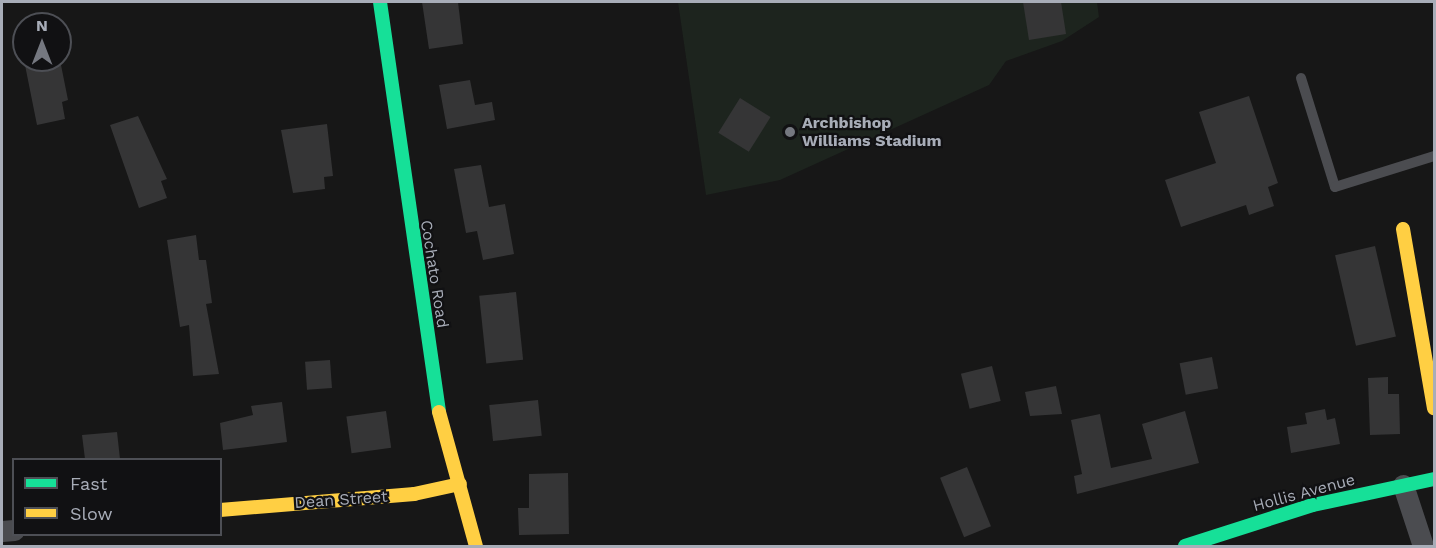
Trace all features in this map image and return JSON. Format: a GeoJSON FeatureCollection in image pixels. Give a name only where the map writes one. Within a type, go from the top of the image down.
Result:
{"type":"FeatureCollection","features":[{"type":"Feature","properties":{"kind":"street","name":"Cochato Road"},"geometry":{"type":"LineString","coordinates":[[380,2],[437,405],[476,546]]}},
{"type":"Feature","properties":{"kind":"street"},"geometry":{"type":"LineString","coordinates":[[1403,229],[1434,408]]}},
{"type":"Feature","properties":{"kind":"street","name":"Hollis Avenue"},"geometry":{"type":"LineString","coordinates":[[1185,546],[1289,512],[1434,479]]}},
{"type":"Feature","properties":{"kind":"street","name":"Dean Street"},"geometry":{"type":"LineString","coordinates":[[222,510],[414,494],[460,484]]}},
{"type":"Feature","properties":{"kind":"street"},"geometry":{"type":"LineString","coordinates":[[1403,485],[1423,546]]}},
{"type":"Feature","properties":{"kind":"lane"},"geometry":{"type":"LineString","coordinates":[[1301,78],[1335,187],[1434,156]]}},
{"type":"Feature","properties":{"kind":"shaded area","name":"Archbishop Williams Stadium"},"geometry":{"type":"Polygon","coordinates":[[[678,2],[1097,2],[1099,17],[1062,41],[1006,61],[989,85],[780,180],[706,195],[678,2]]]}},
{"type":"Feature","properties":{"kind":"building"},"geometry":{"type":"Polygon","coordinates":[[[422,2],[458,2],[463,44],[429,49],[422,2]]]}},
{"type":"Feature","properties":{"kind":"building"},"geometry":{"type":"Polygon","coordinates":[[[1023,2],[1061,2],[1066,34],[1029,40],[1023,2]]]}},
{"type":"Feature","properties":{"kind":"building"},"geometry":{"type":"Polygon","coordinates":[[[26,72],[62,72],[68,100],[62,102],[65,119],[37,125],[26,72]]]}},
{"type":"Feature","properties":{"kind":"building"},"geometry":{"type":"Polygon","coordinates":[[[470,80],[475,105],[492,102],[495,120],[447,129],[439,85],[470,80]]]}},
{"type":"Feature","properties":{"kind":"building"},"geometry":{"type":"Polygon","coordinates":[[[1249,96],[1278,183],[1268,187],[1274,206],[1249,215],[1246,205],[1181,227],[1165,180],[1216,163],[1199,112],[1249,96]]]}},
{"type":"Feature","properties":{"kind":"building"},"geometry":{"type":"Polygon","coordinates":[[[740,98],[771,117],[749,152],[718,133],[740,98]]]}},
{"type":"Feature","properties":{"kind":"building"},"geometry":{"type":"Polygon","coordinates":[[[138,116],[167,179],[161,181],[167,198],[139,208],[110,125],[138,116]]]}},
{"type":"Feature","properties":{"kind":"building"},"geometry":{"type":"Polygon","coordinates":[[[327,124],[333,176],[324,177],[325,189],[293,193],[281,130],[327,124]]]}},
{"type":"Feature","properties":{"kind":"building"},"geometry":{"type":"Polygon","coordinates":[[[481,165],[489,207],[505,204],[514,254],[483,260],[477,231],[466,233],[454,169],[481,165]]]}},
{"type":"Feature","properties":{"kind":"building"},"geometry":{"type":"Polygon","coordinates":[[[196,235],[199,260],[206,260],[212,303],[206,304],[219,374],[193,376],[189,325],[180,327],[167,240],[196,235]]]}},
{"type":"Feature","properties":{"kind":"building"},"geometry":{"type":"Polygon","coordinates":[[[1375,246],[1396,337],[1356,346],[1335,255],[1375,246]]]}},
{"type":"Feature","properties":{"kind":"building"},"geometry":{"type":"Polygon","coordinates":[[[516,292],[523,360],[486,363],[479,296],[516,292]]]}},
{"type":"Feature","properties":{"kind":"building"},"geometry":{"type":"Polygon","coordinates":[[[1212,357],[1218,388],[1186,395],[1180,363],[1212,357]]]}},
{"type":"Feature","properties":{"kind":"building"},"geometry":{"type":"Polygon","coordinates":[[[330,360],[332,388],[307,390],[305,362],[330,360]]]}},
{"type":"Feature","properties":{"kind":"building"},"geometry":{"type":"Polygon","coordinates":[[[992,366],[1001,401],[970,409],[961,374],[992,366]]]}},
{"type":"Feature","properties":{"kind":"building"},"geometry":{"type":"Polygon","coordinates":[[[1388,377],[1388,394],[1399,394],[1400,434],[1370,435],[1368,378],[1388,377]]]}},
{"type":"Feature","properties":{"kind":"building"},"geometry":{"type":"Polygon","coordinates":[[[1056,386],[1062,414],[1030,416],[1025,392],[1056,386]]]}},
{"type":"Feature","properties":{"kind":"building"},"geometry":{"type":"Polygon","coordinates":[[[538,400],[542,436],[493,441],[489,405],[538,400]]]}},
{"type":"Feature","properties":{"kind":"building"},"geometry":{"type":"Polygon","coordinates":[[[282,402],[287,442],[223,450],[220,423],[253,415],[251,406],[282,402]]]}},
{"type":"Feature","properties":{"kind":"building"},"geometry":{"type":"Polygon","coordinates":[[[1325,409],[1327,420],[1335,418],[1340,444],[1291,453],[1287,427],[1307,424],[1305,413],[1325,409]]]}},
{"type":"Feature","properties":{"kind":"building"},"geometry":{"type":"Polygon","coordinates":[[[386,411],[391,448],[352,453],[346,417],[386,411]]]}},
{"type":"Feature","properties":{"kind":"building"},"geometry":{"type":"Polygon","coordinates":[[[1185,411],[1199,463],[1077,494],[1074,476],[1082,474],[1071,420],[1100,414],[1111,468],[1152,459],[1142,424],[1185,411]]]}},
{"type":"Feature","properties":{"kind":"building"},"geometry":{"type":"Polygon","coordinates":[[[117,432],[120,458],[85,458],[82,435],[117,432]]]}},
{"type":"Feature","properties":{"kind":"building"},"geometry":{"type":"Polygon","coordinates":[[[967,467],[991,526],[964,537],[940,478],[967,467]]]}},
{"type":"Feature","properties":{"kind":"building"},"geometry":{"type":"Polygon","coordinates":[[[568,473],[569,534],[519,535],[518,508],[529,508],[529,474],[568,473]]]}},
{"type":"Feature","properties":{"kind":"traffic: fast"},"geometry":{"type":"LineString","coordinates":[[380,2],[439,412]]}},
{"type":"Feature","properties":{"kind":"traffic: fast"},"geometry":{"type":"LineString","coordinates":[[1185,546],[1313,505],[1434,479]]}},
{"type":"Feature","properties":{"kind":"traffic: slow"},"geometry":{"type":"LineString","coordinates":[[1403,229],[1434,408]]}},
{"type":"Feature","properties":{"kind":"traffic: slow"},"geometry":{"type":"LineString","coordinates":[[439,412],[476,546]]}},
{"type":"Feature","properties":{"kind":"traffic: slow"},"geometry":{"type":"LineString","coordinates":[[222,510],[414,494],[460,484]]}},
{"type":"Feature","properties":{"kind":"place","name":"Archbishop Williams Stadium"},"geometry":{"type":"Point","coordinates":[790,132]}}]}
